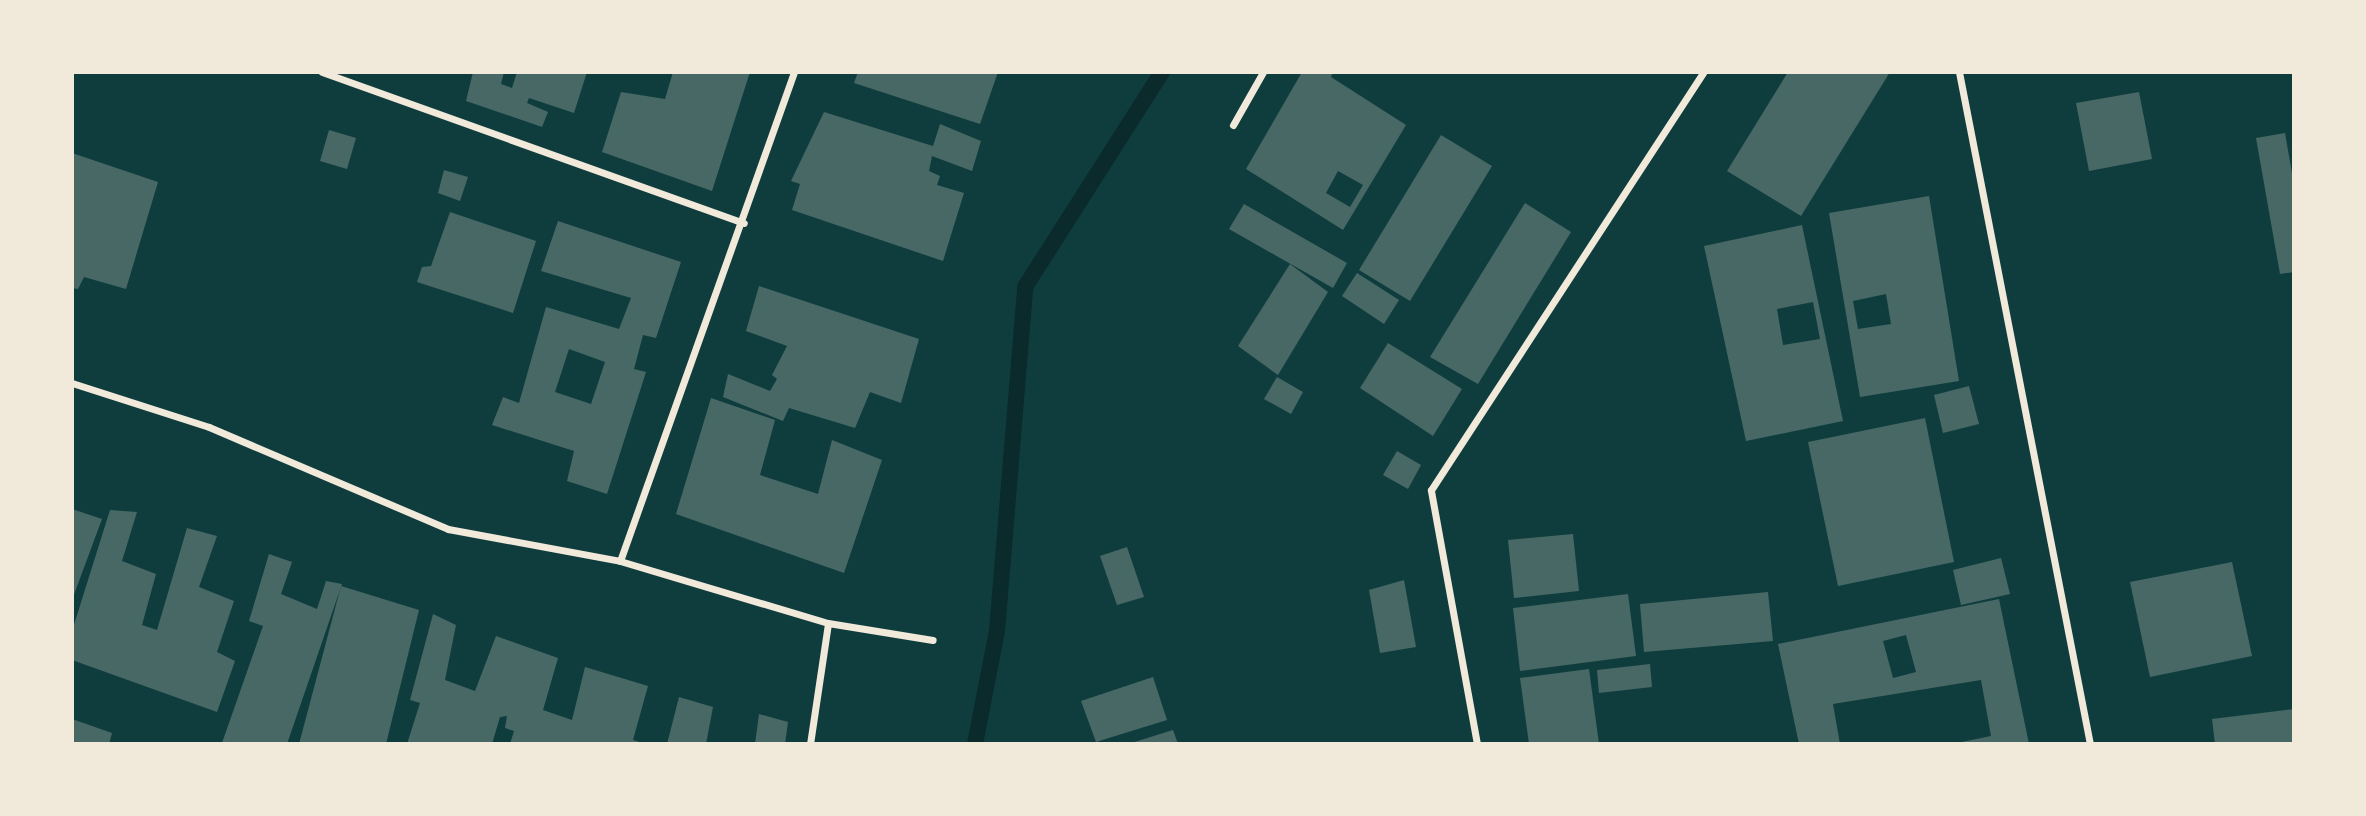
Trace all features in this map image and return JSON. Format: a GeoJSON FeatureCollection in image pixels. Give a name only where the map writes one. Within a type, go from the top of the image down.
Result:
{"type":"FeatureCollection","features":[{"type":"Feature","properties":{"kind":"street"},"geometry":{"type":"LineString","coordinates":[[322,72],[744,223]]}},
{"type":"Feature","properties":{"kind":"street"},"geometry":{"type":"LineString","coordinates":[[620,561],[744,223],[794,72]]}},
{"type":"Feature","properties":{"kind":"street"},"geometry":{"type":"LineString","coordinates":[[1233,125],[1263,72]]}},
{"type":"Feature","properties":{"kind":"street"},"geometry":{"type":"LineString","coordinates":[[1477,744],[1430,490],[1703,72]]}},
{"type":"Feature","properties":{"kind":"street"},"geometry":{"type":"LineString","coordinates":[[1959,72],[2090,744]]}},
{"type":"Feature","properties":{"kind":"street"},"geometry":{"type":"LineString","coordinates":[[72,383],[209,427],[448,529],[620,561],[828,623],[933,640]]}},
{"type":"Feature","properties":{"kind":"street"},"geometry":{"type":"LineString","coordinates":[[810,744],[828,623]]}},
{"type":"Feature","properties":{"kind":"building"},"geometry":{"type":"Polygon","coordinates":[[[473,72],[504,72],[501,84],[512,88],[517,72],[587,72],[574,113],[529,98],[527,103],[548,112],[542,127],[466,101],[473,72]]]}},
{"type":"Feature","properties":{"kind":"building"},"geometry":{"type":"Polygon","coordinates":[[[673,72],[750,72],[712,191],[602,152],[621,92],[665,99],[673,72]]]}},
{"type":"Feature","properties":{"kind":"building"},"geometry":{"type":"Polygon","coordinates":[[[858,72],[998,72],[980,124],[854,83],[858,72]]]}},
{"type":"Feature","properties":{"kind":"building"},"geometry":{"type":"Polygon","coordinates":[[[1302,72],[1333,72],[1331,77],[1406,125],[1343,230],[1246,169],[1302,72]],[[1338,171],[1326,193],[1350,207],[1363,185],[1338,171]]]}},
{"type":"Feature","properties":{"kind":"building"},"geometry":{"type":"Polygon","coordinates":[[[1788,72],[1890,72],[1801,216],[1727,171],[1788,72]]]}},
{"type":"Feature","properties":{"kind":"building"},"geometry":{"type":"Polygon","coordinates":[[[2139,92],[2152,159],[2089,171],[2076,103],[2139,92]]]}},
{"type":"Feature","properties":{"kind":"building"},"geometry":{"type":"Polygon","coordinates":[[[824,112],[933,146],[940,124],[981,141],[972,171],[932,156],[929,171],[940,176],[937,185],[964,193],[943,261],[792,210],[800,184],[791,181],[824,112]]]}},
{"type":"Feature","properties":{"kind":"building"},"geometry":{"type":"Polygon","coordinates":[[[329,130],[356,138],[347,169],[320,161],[329,130]]]}},
{"type":"Feature","properties":{"kind":"building"},"geometry":{"type":"Polygon","coordinates":[[[2285,133],[2294,185],[2294,272],[2280,274],[2256,138],[2285,133]]]}},
{"type":"Feature","properties":{"kind":"building"},"geometry":{"type":"Polygon","coordinates":[[[1441,135],[1492,166],[1410,301],[1359,270],[1441,135]]]}},
{"type":"Feature","properties":{"kind":"building"},"geometry":{"type":"Polygon","coordinates":[[[72,153],[158,182],[126,289],[84,277],[78,289],[72,288],[72,153]]]}},
{"type":"Feature","properties":{"kind":"building"},"geometry":{"type":"Polygon","coordinates":[[[444,170],[468,177],[460,201],[438,193],[444,170]]]}},
{"type":"Feature","properties":{"kind":"building"},"geometry":{"type":"Polygon","coordinates":[[[1929,196],[1959,381],[1860,397],[1829,213],[1929,196]],[[1886,294],[1853,301],[1858,329],[1891,324],[1886,294]]]}},
{"type":"Feature","properties":{"kind":"building"},"geometry":{"type":"Polygon","coordinates":[[[1525,203],[1571,232],[1478,384],[1430,357],[1525,203]]]}},
{"type":"Feature","properties":{"kind":"building"},"geometry":{"type":"Polygon","coordinates":[[[1244,204],[1347,263],[1333,288],[1229,229],[1244,204]]]}},
{"type":"Feature","properties":{"kind":"building"},"geometry":{"type":"Polygon","coordinates":[[[450,212],[536,241],[513,313],[417,282],[422,267],[431,266],[450,212]]]}},
{"type":"Feature","properties":{"kind":"building"},"geometry":{"type":"Polygon","coordinates":[[[558,221],[681,262],[656,338],[643,335],[634,369],[646,372],[607,494],[567,481],[574,451],[492,425],[503,397],[519,403],[546,307],[619,329],[631,298],[541,271],[558,221]],[[569,349],[555,392],[591,404],[605,362],[569,349]]]}},
{"type":"Feature","properties":{"kind":"building"},"geometry":{"type":"Polygon","coordinates":[[[1802,225],[1843,421],[1746,441],[1704,246],[1802,225]],[[1813,302],[1777,309],[1783,345],[1820,339],[1813,302]]]}},
{"type":"Feature","properties":{"kind":"building"},"geometry":{"type":"Polygon","coordinates":[[[1290,264],[1328,292],[1278,375],[1238,346],[1290,264]]]}},
{"type":"Feature","properties":{"kind":"building"},"geometry":{"type":"Polygon","coordinates":[[[1357,273],[1399,300],[1384,324],[1342,296],[1357,273]]]}},
{"type":"Feature","properties":{"kind":"building"},"geometry":{"type":"Polygon","coordinates":[[[759,286],[919,339],[901,403],[870,392],[855,428],[789,408],[783,421],[723,397],[728,374],[770,391],[777,379],[772,375],[787,346],[746,331],[759,286]]]}},
{"type":"Feature","properties":{"kind":"building"},"geometry":{"type":"Polygon","coordinates":[[[1388,343],[1462,389],[1433,436],[1360,388],[1388,343]]]}},
{"type":"Feature","properties":{"kind":"building"},"geometry":{"type":"Polygon","coordinates":[[[1277,377],[1303,392],[1291,414],[1264,399],[1277,377]]]}},
{"type":"Feature","properties":{"kind":"building"},"geometry":{"type":"Polygon","coordinates":[[[1969,386],[1979,424],[1943,433],[1934,395],[1969,386]]]}},
{"type":"Feature","properties":{"kind":"building"},"geometry":{"type":"Polygon","coordinates":[[[711,398],[775,420],[760,475],[818,494],[832,440],[882,460],[844,573],[676,514],[711,398]]]}},
{"type":"Feature","properties":{"kind":"building"},"geometry":{"type":"Polygon","coordinates":[[[1925,418],[1954,562],[1838,586],[1808,442],[1925,418]]]}},
{"type":"Feature","properties":{"kind":"building"},"geometry":{"type":"Polygon","coordinates":[[[1397,451],[1421,465],[1408,489],[1383,475],[1397,451]]]}},
{"type":"Feature","properties":{"kind":"building"},"geometry":{"type":"Polygon","coordinates":[[[72,509],[102,519],[72,600],[72,509]]]}},
{"type":"Feature","properties":{"kind":"building"},"geometry":{"type":"Polygon","coordinates":[[[110,510],[137,512],[122,561],[156,574],[142,625],[157,630],[187,528],[217,536],[199,587],[234,601],[217,652],[235,661],[217,712],[72,660],[72,631],[110,510]]]}},
{"type":"Feature","properties":{"kind":"building"},"geometry":{"type":"Polygon","coordinates":[[[1573,534],[1579,591],[1514,598],[1508,540],[1573,534]]]}},
{"type":"Feature","properties":{"kind":"building"},"geometry":{"type":"Polygon","coordinates":[[[1127,547],[1144,597],[1117,605],[1100,556],[1127,547]]]}},
{"type":"Feature","properties":{"kind":"building"},"geometry":{"type":"Polygon","coordinates":[[[269,554],[292,562],[281,594],[317,609],[326,581],[342,584],[287,744],[222,743],[263,626],[249,621],[269,554]]]}},
{"type":"Feature","properties":{"kind":"building"},"geometry":{"type":"Polygon","coordinates":[[[2001,558],[2010,594],[1961,605],[1953,570],[2001,558]]]}},
{"type":"Feature","properties":{"kind":"building"},"geometry":{"type":"Polygon","coordinates":[[[2232,562],[2252,656],[2150,677],[2130,582],[2232,562]]]}},
{"type":"Feature","properties":{"kind":"building"},"geometry":{"type":"Polygon","coordinates":[[[1404,580],[1416,647],[1380,653],[1369,590],[1404,580]]]}},
{"type":"Feature","properties":{"kind":"building"},"geometry":{"type":"Polygon","coordinates":[[[341,586],[419,610],[386,744],[299,744],[341,586]]]}},
{"type":"Feature","properties":{"kind":"building"},"geometry":{"type":"Polygon","coordinates":[[[1768,592],[1773,641],[1644,652],[1640,604],[1768,592]]]}},
{"type":"Feature","properties":{"kind":"building"},"geometry":{"type":"Polygon","coordinates":[[[1628,594],[1636,656],[1520,671],[1513,608],[1628,594]]]}},
{"type":"Feature","properties":{"kind":"building"},"geometry":{"type":"Polygon","coordinates":[[[1999,599],[2029,744],[1952,744],[1991,736],[1981,680],[1833,704],[1840,744],[1799,744],[1778,644],[1999,599]],[[1906,635],[1883,641],[1893,678],[1916,672],[1906,635]]]}},
{"type":"Feature","properties":{"kind":"building"},"geometry":{"type":"Polygon","coordinates":[[[433,614],[456,625],[445,680],[475,691],[496,636],[558,658],[543,710],[572,720],[585,667],[648,686],[633,740],[646,744],[510,744],[514,731],[505,728],[507,716],[500,717],[492,744],[407,744],[420,703],[410,700],[433,614]]]}},
{"type":"Feature","properties":{"kind":"building"},"geometry":{"type":"Polygon","coordinates":[[[1650,664],[1652,687],[1599,693],[1597,670],[1650,664]]]}},
{"type":"Feature","properties":{"kind":"building"},"geometry":{"type":"Polygon","coordinates":[[[1589,669],[1599,744],[1529,744],[1520,678],[1589,669]]]}},
{"type":"Feature","properties":{"kind":"building"},"geometry":{"type":"Polygon","coordinates":[[[1153,677],[1167,720],[1096,742],[1081,701],[1153,677]]]}},
{"type":"Feature","properties":{"kind":"building"},"geometry":{"type":"Polygon","coordinates":[[[679,697],[713,707],[706,744],[667,744],[679,697]]]}},
{"type":"Feature","properties":{"kind":"building"},"geometry":{"type":"Polygon","coordinates":[[[2294,709],[2294,744],[2215,744],[2212,719],[2294,709]]]}},
{"type":"Feature","properties":{"kind":"building"},"geometry":{"type":"Polygon","coordinates":[[[759,714],[788,722],[785,744],[755,744],[759,714]]]}},
{"type":"Feature","properties":{"kind":"building"},"geometry":{"type":"Polygon","coordinates":[[[72,719],[112,733],[109,744],[72,744],[72,719]]]}},
{"type":"Feature","properties":{"kind":"building"},"geometry":{"type":"Polygon","coordinates":[[[1173,730],[1178,744],[1128,744],[1173,730]]]}},
{"type":"Feature","properties":{"kind":"waterway"},"geometry":{"type":"LineString","coordinates":[[975,744],[997,631],[1025,287],[1162,72]]}}]}
